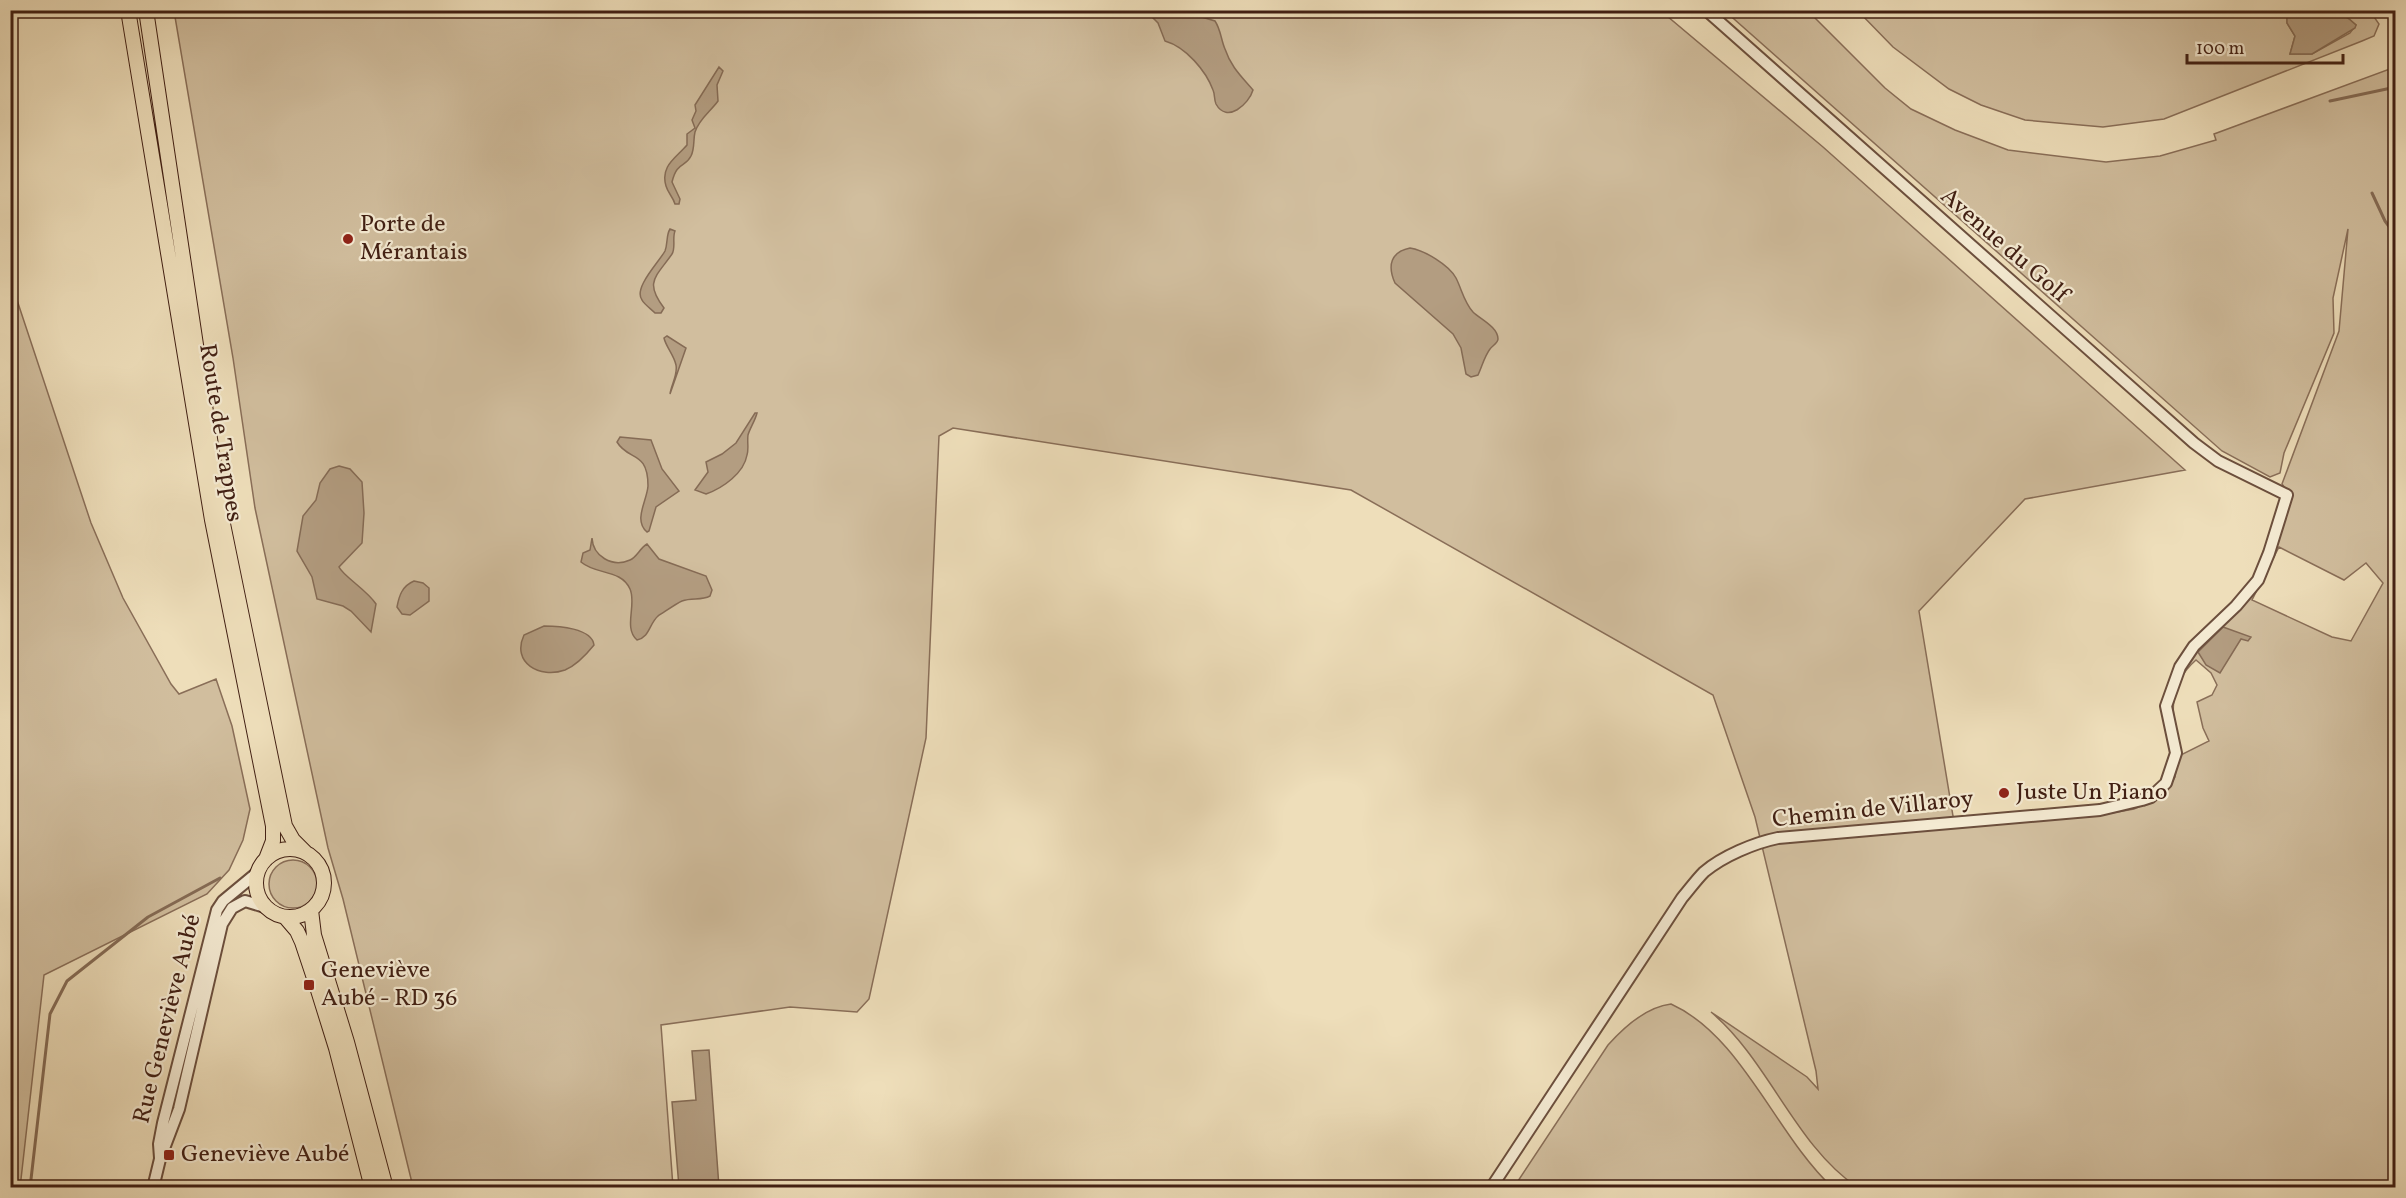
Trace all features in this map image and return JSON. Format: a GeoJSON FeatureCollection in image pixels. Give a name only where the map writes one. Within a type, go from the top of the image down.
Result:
{"type":"FeatureCollection","features":[{"type":"Feature","properties":{"kind":"main road","name":"Route de Trappes"},"geometry":{"type":"LineString","coordinates":[[128,10],[212,520],[273,826],[273,841],[262,866]]}},
{"type":"Feature","properties":{"kind":"main road","name":"Route de Trappes"},"geometry":{"type":"LineString","coordinates":[[146,10],[222,519],[285,825],[293,840],[306,853]]}},
{"type":"Feature","properties":{"kind":"main road"},"geometry":{"type":"LineString","coordinates":[[285,917],[294,917],[310,910],[318,902],[323,892],[324,880],[321,869],[306,853],[295,849],[274,853],[262,866],[257,891],[268,909],[285,917],[297,931],[302,942],[339,1059],[372,1188]]}},
{"type":"Feature","properties":{"kind":"main road"},"geometry":{"type":"LineString","coordinates":[[310,910],[314,935],[347,1042],[386,1188]]}},
{"type":"Feature","properties":{"kind":"street","name":"Avenue du Golf"},"geometry":{"type":"LineString","coordinates":[[1706,10],[1994,263],[2194,443],[2218,462],[2287,495],[2269,554],[2258,580],[2236,606],[2194,646],[2180,667],[2166,706],[2175,753],[2170,774]]}},
{"type":"Feature","properties":{"kind":"street","name":"Chemin de Villaroy"},"geometry":{"type":"LineString","coordinates":[[1491,1188],[1682,898],[1704,873],[1736,853],[1765,841],[2100,810],[2151,796],[2166,783],[2170,774]]}},
{"type":"Feature","properties":{"kind":"street","name":"Rue Geneviève Aubé"},"geometry":{"type":"LineString","coordinates":[[160,1159],[159,1144],[217,910],[262,866]]}},
{"type":"Feature","properties":{"kind":"street","name":"Rue Geneviève Aubé"},"geometry":{"type":"LineString","coordinates":[[153,1188],[160,1159],[174,1126],[183,1094],[222,924],[232,908],[245,901],[268,909]]}},
{"type":"Feature","properties":{"kind":"street"},"geometry":{"type":"LineString","coordinates":[[183,1094],[180,1084],[190,1040],[188,1021]]}},
{"type":"Feature","properties":{"kind":"shaded area"},"geometry":{"type":"Polygon","coordinates":[[[2315,9],[2332,11],[2348,18],[2356,25],[2355,28],[2312,54],[2290,54],[2295,36],[2287,23],[2287,11],[2315,9]]]}},
{"type":"Feature","properties":{"kind":"shaded area"},"geometry":{"type":"Polygon","coordinates":[[[174,11],[1661,11],[1823,147],[2185,470],[2025,499],[1919,611],[1953,816],[1957,827],[2106,814],[2134,809],[2165,795],[2175,777],[2177,763],[2171,722],[2173,696],[2183,669],[2199,647],[2250,594],[2290,495],[2282,484],[2339,331],[2348,229],[2333,298],[2334,333],[2284,453],[2280,473],[2270,477],[2222,451],[1725,11],[1808,11],[1885,88],[1911,109],[1955,130],[2008,150],[2106,162],[2160,156],[2216,140],[2214,134],[2395,67],[2395,1187],[1857,1187],[1816,1149],[1750,1054],[1711,1012],[1807,1077],[1818,1089],[1816,1071],[1755,817],[1713,695],[1351,490],[953,428],[939,436],[926,738],[869,999],[857,1012],[790,1007],[661,1025],[673,1187],[413,1187],[343,899],[328,848],[255,508],[233,358],[174,11]],[[2279,547],[2252,600],[2332,637],[2351,641],[2383,583],[2366,563],[2344,580],[2279,547]],[[2196,660],[2186,670],[2175,692],[2173,716],[2181,755],[2209,741],[2203,728],[2197,702],[2212,695],[2217,685],[2211,673],[2196,660]]]}},
{"type":"Feature","properties":{"kind":"shaded area"},"geometry":{"type":"Polygon","coordinates":[[[1146,11],[1190,11],[1195,15],[1215,21],[1230,61],[1253,90],[1247,101],[1237,110],[1226,112],[1221,110],[1216,104],[1210,83],[1200,68],[1188,54],[1165,41],[1158,23],[1146,11]]]}},
{"type":"Feature","properties":{"kind":"shaded area"},"geometry":{"type":"Polygon","coordinates":[[[1858,11],[2287,11],[2287,23],[2295,36],[2290,54],[2312,54],[2350,33],[2356,25],[2338,11],[2370,11],[2379,24],[2374,36],[2164,119],[2103,127],[2025,120],[1981,105],[1949,89],[1893,47],[1858,11]]]}},
{"type":"Feature","properties":{"kind":"shaded area"},"geometry":{"type":"Polygon","coordinates":[[[719,67],[723,71],[717,85],[718,101],[699,123],[691,156],[674,175],[672,182],[680,199],[679,204],[675,204],[666,186],[665,173],[670,163],[687,145],[687,134],[695,128],[692,120],[696,111],[695,105],[719,67]]]}},
{"type":"Feature","properties":{"kind":"shaded area"},"geometry":{"type":"Polygon","coordinates":[[[670,229],[675,231],[673,252],[654,280],[655,292],[664,308],[661,313],[655,313],[642,300],[641,289],[665,251],[670,229]]]}},
{"type":"Feature","properties":{"kind":"shaded area"},"geometry":{"type":"Polygon","coordinates":[[[1410,248],[1429,255],[1448,268],[1456,278],[1470,308],[1495,331],[1498,340],[1488,352],[1478,375],[1471,377],[1466,374],[1461,348],[1453,334],[1395,283],[1391,270],[1392,260],[1399,253],[1410,248]]]}},
{"type":"Feature","properties":{"kind":"shaded area"},"geometry":{"type":"Polygon","coordinates":[[[11,282],[91,523],[123,598],[171,684],[179,694],[216,679],[232,726],[250,809],[243,840],[229,870],[207,894],[44,975],[20,1188],[10,1187],[11,282]]]}},
{"type":"Feature","properties":{"kind":"shaded area"},"geometry":{"type":"Polygon","coordinates":[[[667,336],[686,348],[670,394],[676,369],[675,361],[664,338],[667,336]]]}},
{"type":"Feature","properties":{"kind":"shaded area"},"geometry":{"type":"Polygon","coordinates":[[[757,413],[748,435],[748,450],[742,468],[719,488],[706,494],[695,490],[708,472],[706,462],[722,454],[736,443],[757,413]]]}},
{"type":"Feature","properties":{"kind":"shaded area"},"geometry":{"type":"Polygon","coordinates":[[[620,437],[651,440],[662,469],[679,491],[656,507],[647,532],[641,522],[648,486],[645,467],[641,461],[621,448],[617,442],[620,437]]]}},
{"type":"Feature","properties":{"kind":"shaded area"},"geometry":{"type":"Polygon","coordinates":[[[339,466],[350,469],[362,482],[364,513],[362,543],[339,567],[376,604],[371,632],[343,606],[317,599],[312,577],[297,551],[303,516],[316,500],[320,483],[330,469],[339,466]]]}},
{"type":"Feature","properties":{"kind":"shaded area"},"geometry":{"type":"Polygon","coordinates":[[[592,538],[600,555],[617,562],[632,559],[647,544],[659,559],[706,576],[712,590],[710,596],[677,604],[658,616],[647,633],[637,640],[631,629],[632,595],[626,583],[621,578],[581,562],[583,553],[590,550],[592,538]]]}},
{"type":"Feature","properties":{"kind":"shaded area"},"geometry":{"type":"Polygon","coordinates":[[[414,581],[423,583],[429,588],[429,601],[410,615],[402,614],[397,607],[400,595],[414,581]]]}},
{"type":"Feature","properties":{"kind":"shaded area"},"geometry":{"type":"Polygon","coordinates":[[[544,626],[574,629],[592,639],[594,645],[581,659],[565,670],[546,672],[538,670],[525,661],[521,654],[521,645],[524,635],[544,626]]]}},
{"type":"Feature","properties":{"kind":"shaded area"},"geometry":{"type":"Polygon","coordinates":[[[2223,627],[2251,637],[2248,641],[2241,639],[2220,673],[2206,665],[2198,652],[2223,627]]]}},
{"type":"Feature","properties":{"kind":"shaded area"},"geometry":{"type":"Polygon","coordinates":[[[293,860],[310,867],[317,884],[310,901],[293,908],[276,901],[269,884],[276,867],[293,860]]]}},
{"type":"Feature","properties":{"kind":"shaded area"},"geometry":{"type":"Polygon","coordinates":[[[1671,1004],[1696,1019],[1718,1039],[1738,1062],[1812,1166],[1832,1187],[1514,1187],[1608,1045],[1636,1018],[1653,1009],[1671,1004]]]}},
{"type":"Feature","properties":{"kind":"shaded area"},"geometry":{"type":"Polygon","coordinates":[[[709,1050],[719,1187],[679,1187],[672,1102],[696,1100],[692,1051],[709,1050]]]}},
{"type":"Feature","properties":{"kind":"waterway"},"geometry":{"type":"LineString","coordinates":[[2330,101],[2396,87]]}},
{"type":"Feature","properties":{"kind":"waterway"},"geometry":{"type":"LineString","coordinates":[[2372,193],[2385,221],[2396,236]]}},
{"type":"Feature","properties":{"kind":"waterway"},"geometry":{"type":"LineString","coordinates":[[30,1188],[50,1014],[67,981],[148,917],[220,878]]}},
{"type":"Feature","properties":{"kind":"place","name":"Porte de Mérantais"},"geometry":{"type":"Point","coordinates":[348,239]}},
{"type":"Feature","properties":{"kind":"place","name":"Juste Un Piano"},"geometry":{"type":"Point","coordinates":[2004,793]}},
{"type":"Feature","properties":{"kind":"place","name":"Geneviève Aubé - RD 36"},"geometry":{"type":"Point","coordinates":[309,985]}},
{"type":"Feature","properties":{"kind":"place","name":"Geneviève Aubé"},"geometry":{"type":"Point","coordinates":[169,1155]}}]}
